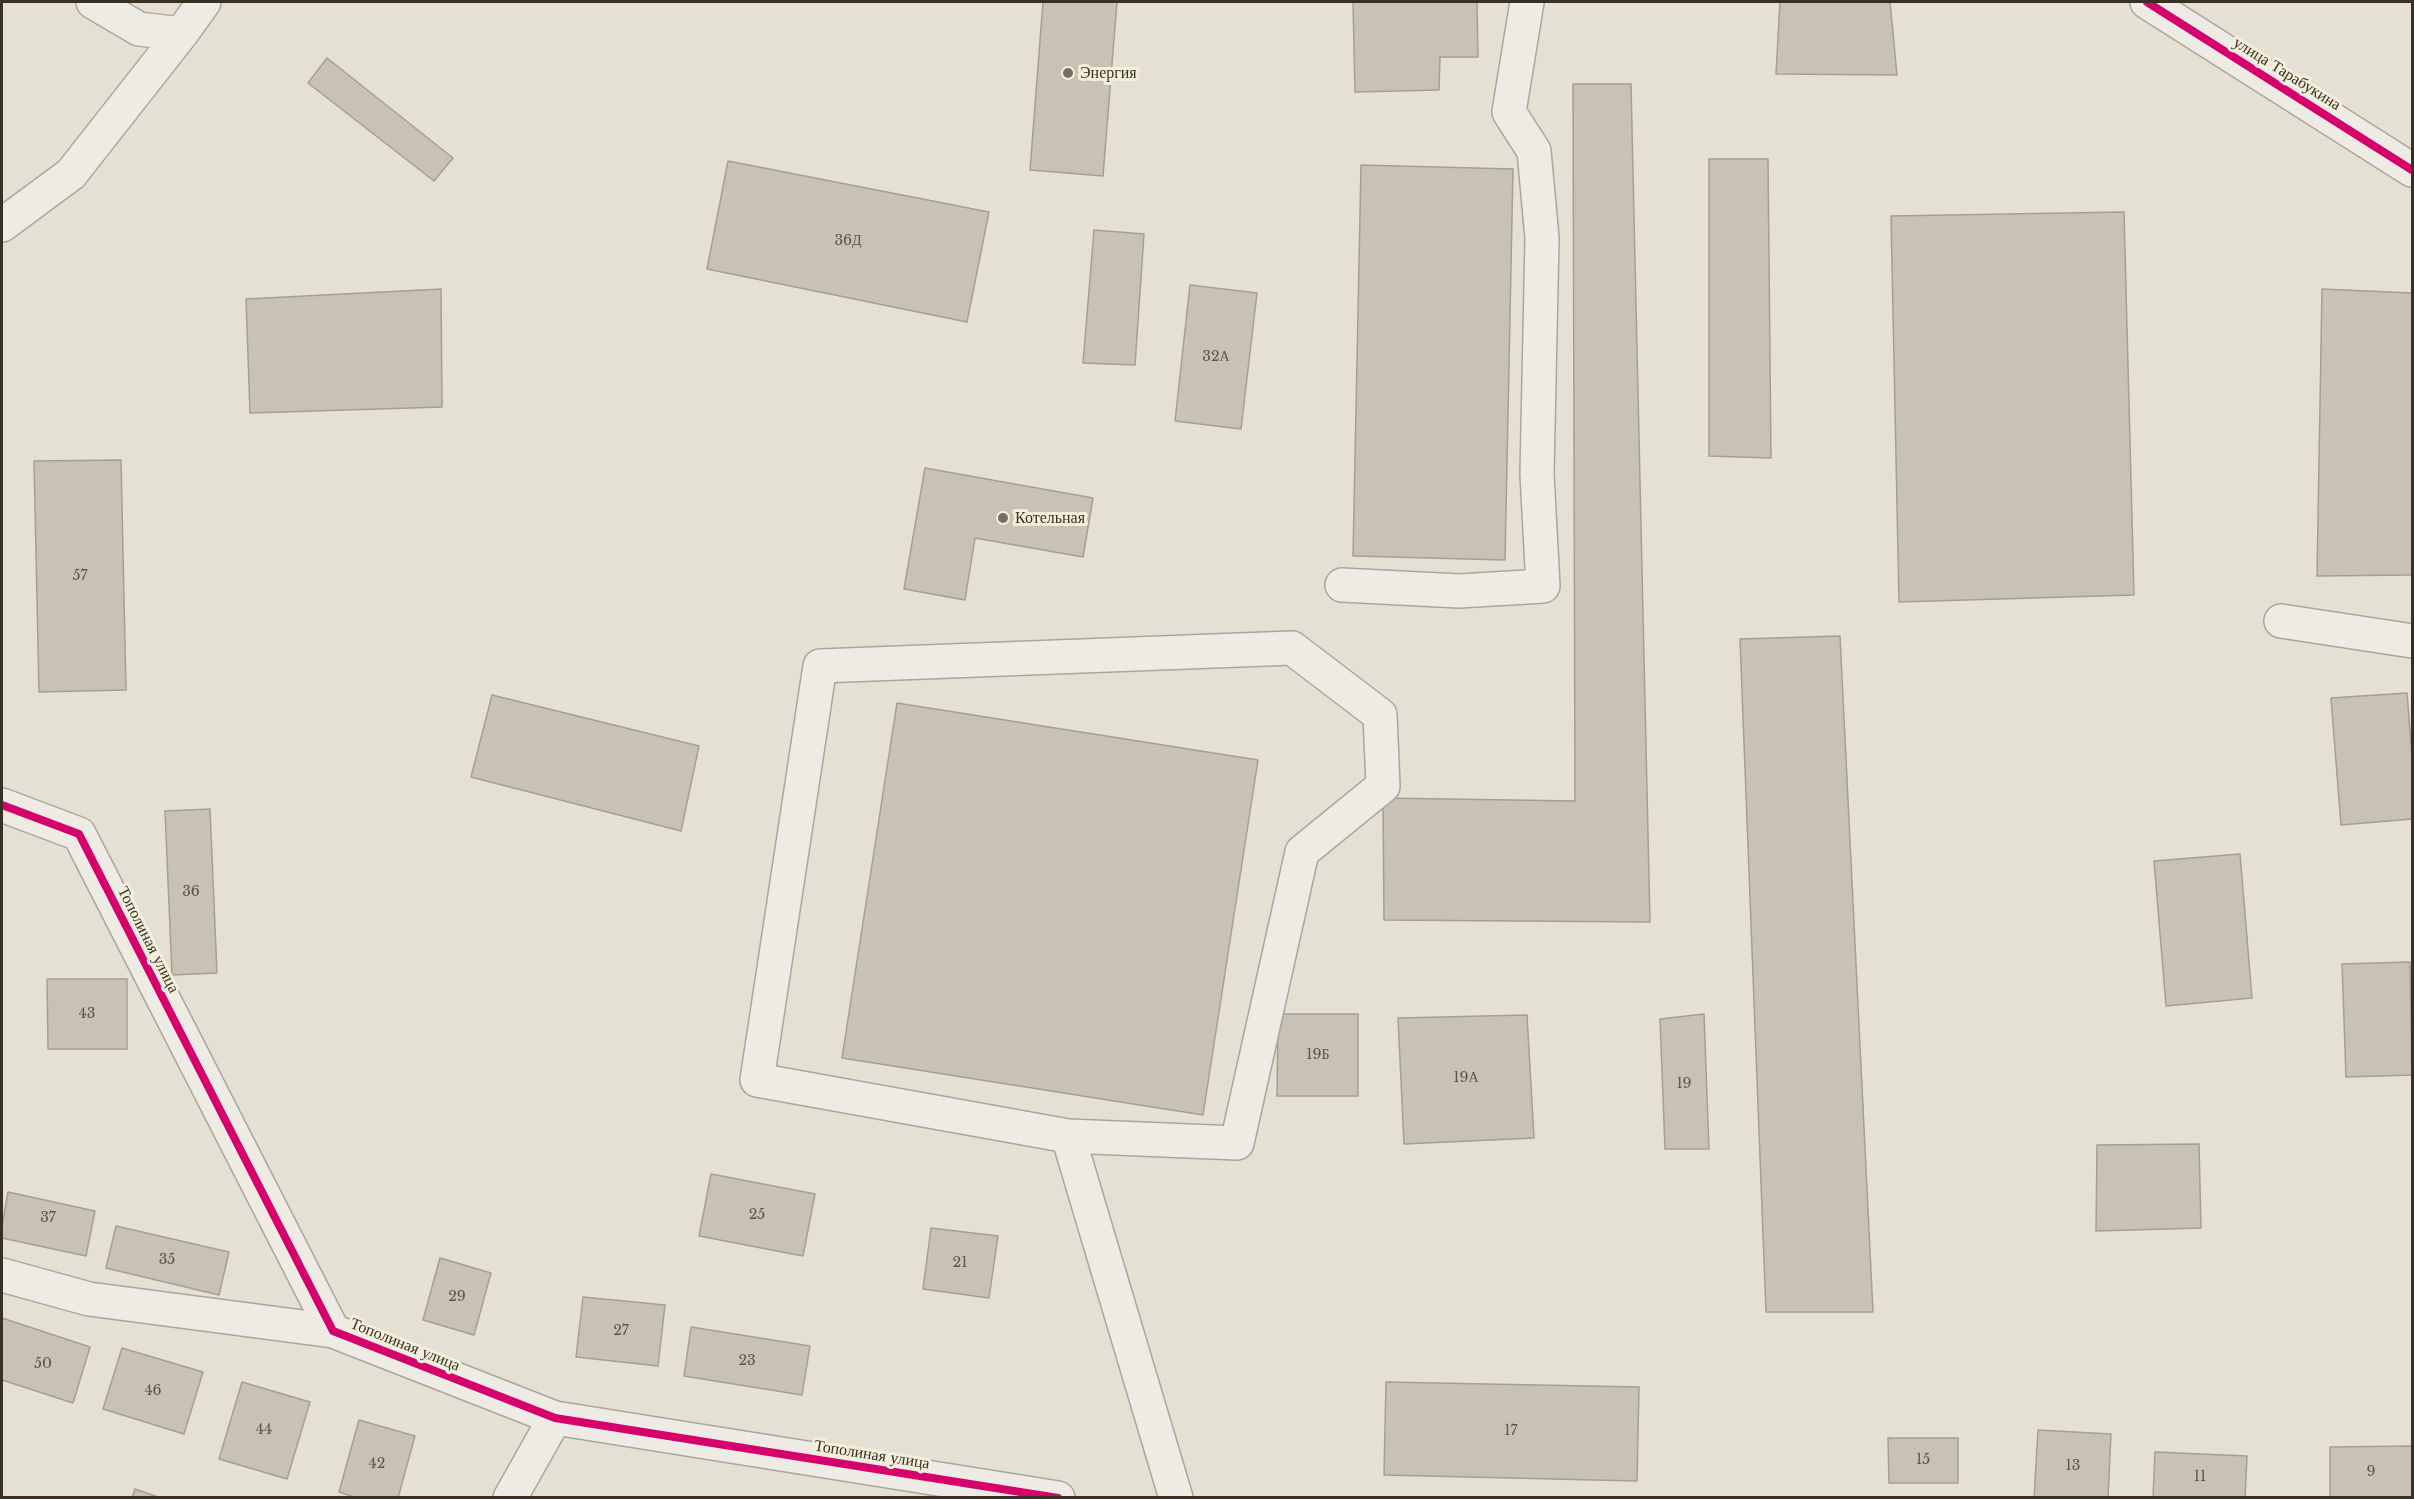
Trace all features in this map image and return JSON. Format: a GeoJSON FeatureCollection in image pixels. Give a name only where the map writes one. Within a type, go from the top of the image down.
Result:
{"type":"FeatureCollection","features":[{"type":"Feature","properties":{"kind":"street"},"geometry":{"type":"LineString","coordinates":[[93,2],[139,29],[181,34]]}},
{"type":"Feature","properties":{"kind":"street"},"geometry":{"type":"LineString","coordinates":[[2,225],[71,174],[204,2]]}},
{"type":"Feature","properties":{"kind":"street"},"geometry":{"type":"LineString","coordinates":[[1342,585],[1459,591],[1543,586],[1537,474],[1542,238],[1534,151],[1509,112],[1527,2]]}},
{"type":"Feature","properties":{"kind":"street","name":"улица Тарабукина"},"geometry":{"type":"LineString","coordinates":[[2147,2],[2412,170]]}},
{"type":"Feature","properties":{"kind":"street"},"geometry":{"type":"LineString","coordinates":[[2281,621],[2412,641]]}},
{"type":"Feature","properties":{"kind":"street"},"geometry":{"type":"LineString","coordinates":[[1292,648],[1380,715],[1383,786],[1302,852],[1238,1143],[1068,1136],[757,1080],[820,666],[1292,648]]}},
{"type":"Feature","properties":{"kind":"street","name":"Тополиная улица"},"geometry":{"type":"LineString","coordinates":[[2,805],[79,834],[333,1331]]}},
{"type":"Feature","properties":{"kind":"street"},"geometry":{"type":"LineString","coordinates":[[1068,1136],[1176,1497]]}},
{"type":"Feature","properties":{"kind":"street","name":"Тополиная улица"},"geometry":{"type":"LineString","coordinates":[[2,1275],[89,1299],[333,1331],[555,1418],[1058,1497]]}},
{"type":"Feature","properties":{"kind":"street"},"geometry":{"type":"LineString","coordinates":[[510,1497],[555,1418]]}},
{"type":"Feature","properties":{"kind":"building"},"geometry":{"type":"Polygon","coordinates":[[[1043,2],[1117,2],[1103,176],[1030,170],[1043,2]]]}},
{"type":"Feature","properties":{"kind":"building"},"geometry":{"type":"Polygon","coordinates":[[[1353,2],[1477,2],[1478,57],[1440,57],[1439,90],[1355,92],[1353,2]]]}},
{"type":"Feature","properties":{"kind":"building"},"geometry":{"type":"Polygon","coordinates":[[[1780,2],[1890,2],[1897,75],[1776,74],[1780,2]]]}},
{"type":"Feature","properties":{"kind":"building"},"geometry":{"type":"Polygon","coordinates":[[[327,58],[453,158],[434,181],[308,83],[327,58]]]}},
{"type":"Feature","properties":{"kind":"building"},"geometry":{"type":"Polygon","coordinates":[[[1573,84],[1631,84],[1650,922],[1384,920],[1383,798],[1575,801],[1573,84]]]}},
{"type":"Feature","properties":{"kind":"building"},"geometry":{"type":"Polygon","coordinates":[[[1709,159],[1768,159],[1771,458],[1709,456],[1709,159]]]}},
{"type":"Feature","properties":{"kind":"building"},"geometry":{"type":"Polygon","coordinates":[[[728,161],[989,212],[967,322],[707,269],[728,161]]]}},
{"type":"Feature","properties":{"kind":"building"},"geometry":{"type":"Polygon","coordinates":[[[1361,165],[1513,169],[1505,560],[1353,556],[1361,165]]]}},
{"type":"Feature","properties":{"kind":"building"},"geometry":{"type":"Polygon","coordinates":[[[2124,212],[2134,595],[1899,602],[1891,216],[2124,212]]]}},
{"type":"Feature","properties":{"kind":"building"},"geometry":{"type":"Polygon","coordinates":[[[1094,230],[1144,234],[1135,365],[1083,363],[1094,230]]]}},
{"type":"Feature","properties":{"kind":"building"},"geometry":{"type":"Polygon","coordinates":[[[1190,285],[1257,293],[1241,429],[1175,421],[1190,285]]]}},
{"type":"Feature","properties":{"kind":"building"},"geometry":{"type":"Polygon","coordinates":[[[441,289],[442,407],[250,413],[246,299],[441,289]]]}},
{"type":"Feature","properties":{"kind":"building"},"geometry":{"type":"Polygon","coordinates":[[[2322,289],[2412,293],[2412,575],[2317,576],[2322,289]]]}},
{"type":"Feature","properties":{"kind":"building"},"geometry":{"type":"Polygon","coordinates":[[[121,460],[126,690],[39,692],[34,461],[121,460]]]}},
{"type":"Feature","properties":{"kind":"building","name":"Котельная"},"geometry":{"type":"Polygon","coordinates":[[[925,468],[1093,498],[1083,557],[975,538],[965,600],[904,589],[925,468]]]}},
{"type":"Feature","properties":{"kind":"building"},"geometry":{"type":"Polygon","coordinates":[[[1840,636],[1873,1312],[1766,1312],[1740,639],[1840,636]]]}},
{"type":"Feature","properties":{"kind":"building"},"geometry":{"type":"Polygon","coordinates":[[[2407,693],[2412,756],[2412,819],[2341,825],[2331,698],[2407,693]]]}},
{"type":"Feature","properties":{"kind":"building"},"geometry":{"type":"Polygon","coordinates":[[[492,695],[699,746],[681,831],[471,777],[492,695]]]}},
{"type":"Feature","properties":{"kind":"building"},"geometry":{"type":"Polygon","coordinates":[[[897,703],[1258,760],[1203,1115],[842,1058],[897,703]]]}},
{"type":"Feature","properties":{"kind":"building"},"geometry":{"type":"Polygon","coordinates":[[[210,809],[217,973],[172,975],[165,811],[210,809]]]}},
{"type":"Feature","properties":{"kind":"building"},"geometry":{"type":"Polygon","coordinates":[[[2240,854],[2252,998],[2166,1006],[2154,861],[2240,854]]]}},
{"type":"Feature","properties":{"kind":"building"},"geometry":{"type":"Polygon","coordinates":[[[2410,962],[2412,1075],[2346,1077],[2342,964],[2410,962]]]}},
{"type":"Feature","properties":{"kind":"building"},"geometry":{"type":"Polygon","coordinates":[[[47,979],[127,979],[127,1049],[48,1049],[47,979]]]}},
{"type":"Feature","properties":{"kind":"building"},"geometry":{"type":"Polygon","coordinates":[[[1278,1014],[1358,1014],[1358,1096],[1277,1096],[1278,1014]]]}},
{"type":"Feature","properties":{"kind":"building"},"geometry":{"type":"Polygon","coordinates":[[[1704,1014],[1709,1149],[1665,1149],[1660,1019],[1704,1014]]]}},
{"type":"Feature","properties":{"kind":"building"},"geometry":{"type":"Polygon","coordinates":[[[1527,1015],[1534,1138],[1404,1144],[1398,1018],[1527,1015]]]}},
{"type":"Feature","properties":{"kind":"building"},"geometry":{"type":"Polygon","coordinates":[[[2199,1144],[2201,1228],[2096,1231],[2097,1145],[2199,1144]]]}},
{"type":"Feature","properties":{"kind":"building"},"geometry":{"type":"Polygon","coordinates":[[[711,1174],[815,1194],[803,1256],[699,1236],[711,1174]]]}},
{"type":"Feature","properties":{"kind":"building"},"geometry":{"type":"Polygon","coordinates":[[[8,1192],[95,1211],[86,1256],[2,1238],[8,1192]]]}},
{"type":"Feature","properties":{"kind":"building"},"geometry":{"type":"Polygon","coordinates":[[[116,1226],[229,1252],[219,1295],[106,1268],[116,1226]]]}},
{"type":"Feature","properties":{"kind":"building"},"geometry":{"type":"Polygon","coordinates":[[[931,1228],[998,1236],[989,1298],[923,1289],[931,1228]]]}},
{"type":"Feature","properties":{"kind":"building"},"geometry":{"type":"Polygon","coordinates":[[[440,1258],[491,1273],[474,1335],[423,1320],[440,1258]]]}},
{"type":"Feature","properties":{"kind":"building"},"geometry":{"type":"Polygon","coordinates":[[[583,1297],[665,1305],[658,1366],[576,1357],[583,1297]]]}},
{"type":"Feature","properties":{"kind":"building"},"geometry":{"type":"Polygon","coordinates":[[[2,1318],[90,1347],[73,1403],[2,1380],[2,1318]]]}},
{"type":"Feature","properties":{"kind":"building"},"geometry":{"type":"Polygon","coordinates":[[[691,1327],[810,1346],[802,1395],[684,1376],[691,1327]]]}},
{"type":"Feature","properties":{"kind":"building"},"geometry":{"type":"Polygon","coordinates":[[[122,1348],[203,1372],[184,1434],[103,1409],[122,1348]]]}},
{"type":"Feature","properties":{"kind":"building"},"geometry":{"type":"Polygon","coordinates":[[[242,1382],[310,1402],[287,1479],[219,1459],[242,1382]]]}},
{"type":"Feature","properties":{"kind":"building"},"geometry":{"type":"Polygon","coordinates":[[[1386,1382],[1639,1387],[1637,1481],[1384,1475],[1386,1382]]]}},
{"type":"Feature","properties":{"kind":"building"},"geometry":{"type":"Polygon","coordinates":[[[359,1420],[415,1436],[398,1498],[357,1498],[339,1492],[359,1420]]]}},
{"type":"Feature","properties":{"kind":"building"},"geometry":{"type":"Polygon","coordinates":[[[2038,1430],[2111,1434],[2108,1498],[2034,1498],[2038,1430]]]}},
{"type":"Feature","properties":{"kind":"building"},"geometry":{"type":"Polygon","coordinates":[[[1888,1438],[1958,1438],[1958,1483],[1889,1483],[1888,1438]]]}},
{"type":"Feature","properties":{"kind":"building"},"geometry":{"type":"Polygon","coordinates":[[[2412,1446],[2412,1497],[2330,1498],[2330,1447],[2412,1446]]]}},
{"type":"Feature","properties":{"kind":"building"},"geometry":{"type":"Polygon","coordinates":[[[2155,1452],[2247,1456],[2245,1498],[2153,1498],[2155,1452]]]}},
{"type":"Feature","properties":{"kind":"building"},"geometry":{"type":"Polygon","coordinates":[[[135,1489],[161,1498],[132,1498],[135,1489]]]}},
{"type":"Feature","properties":{"kind":"cycle path"},"geometry":{"type":"LineString","coordinates":[[2147,2],[2412,170]]}},
{"type":"Feature","properties":{"kind":"cycle path"},"geometry":{"type":"LineString","coordinates":[[2,805],[79,834],[333,1331],[555,1418],[1058,1498]]}},
{"type":"Feature","properties":{"kind":"place","name":"Энергия"},"geometry":{"type":"Point","coordinates":[1068,73]}},
{"type":"Feature","properties":{"kind":"place","name":"Котельная"},"geometry":{"type":"Point","coordinates":[1003,518]}}]}
